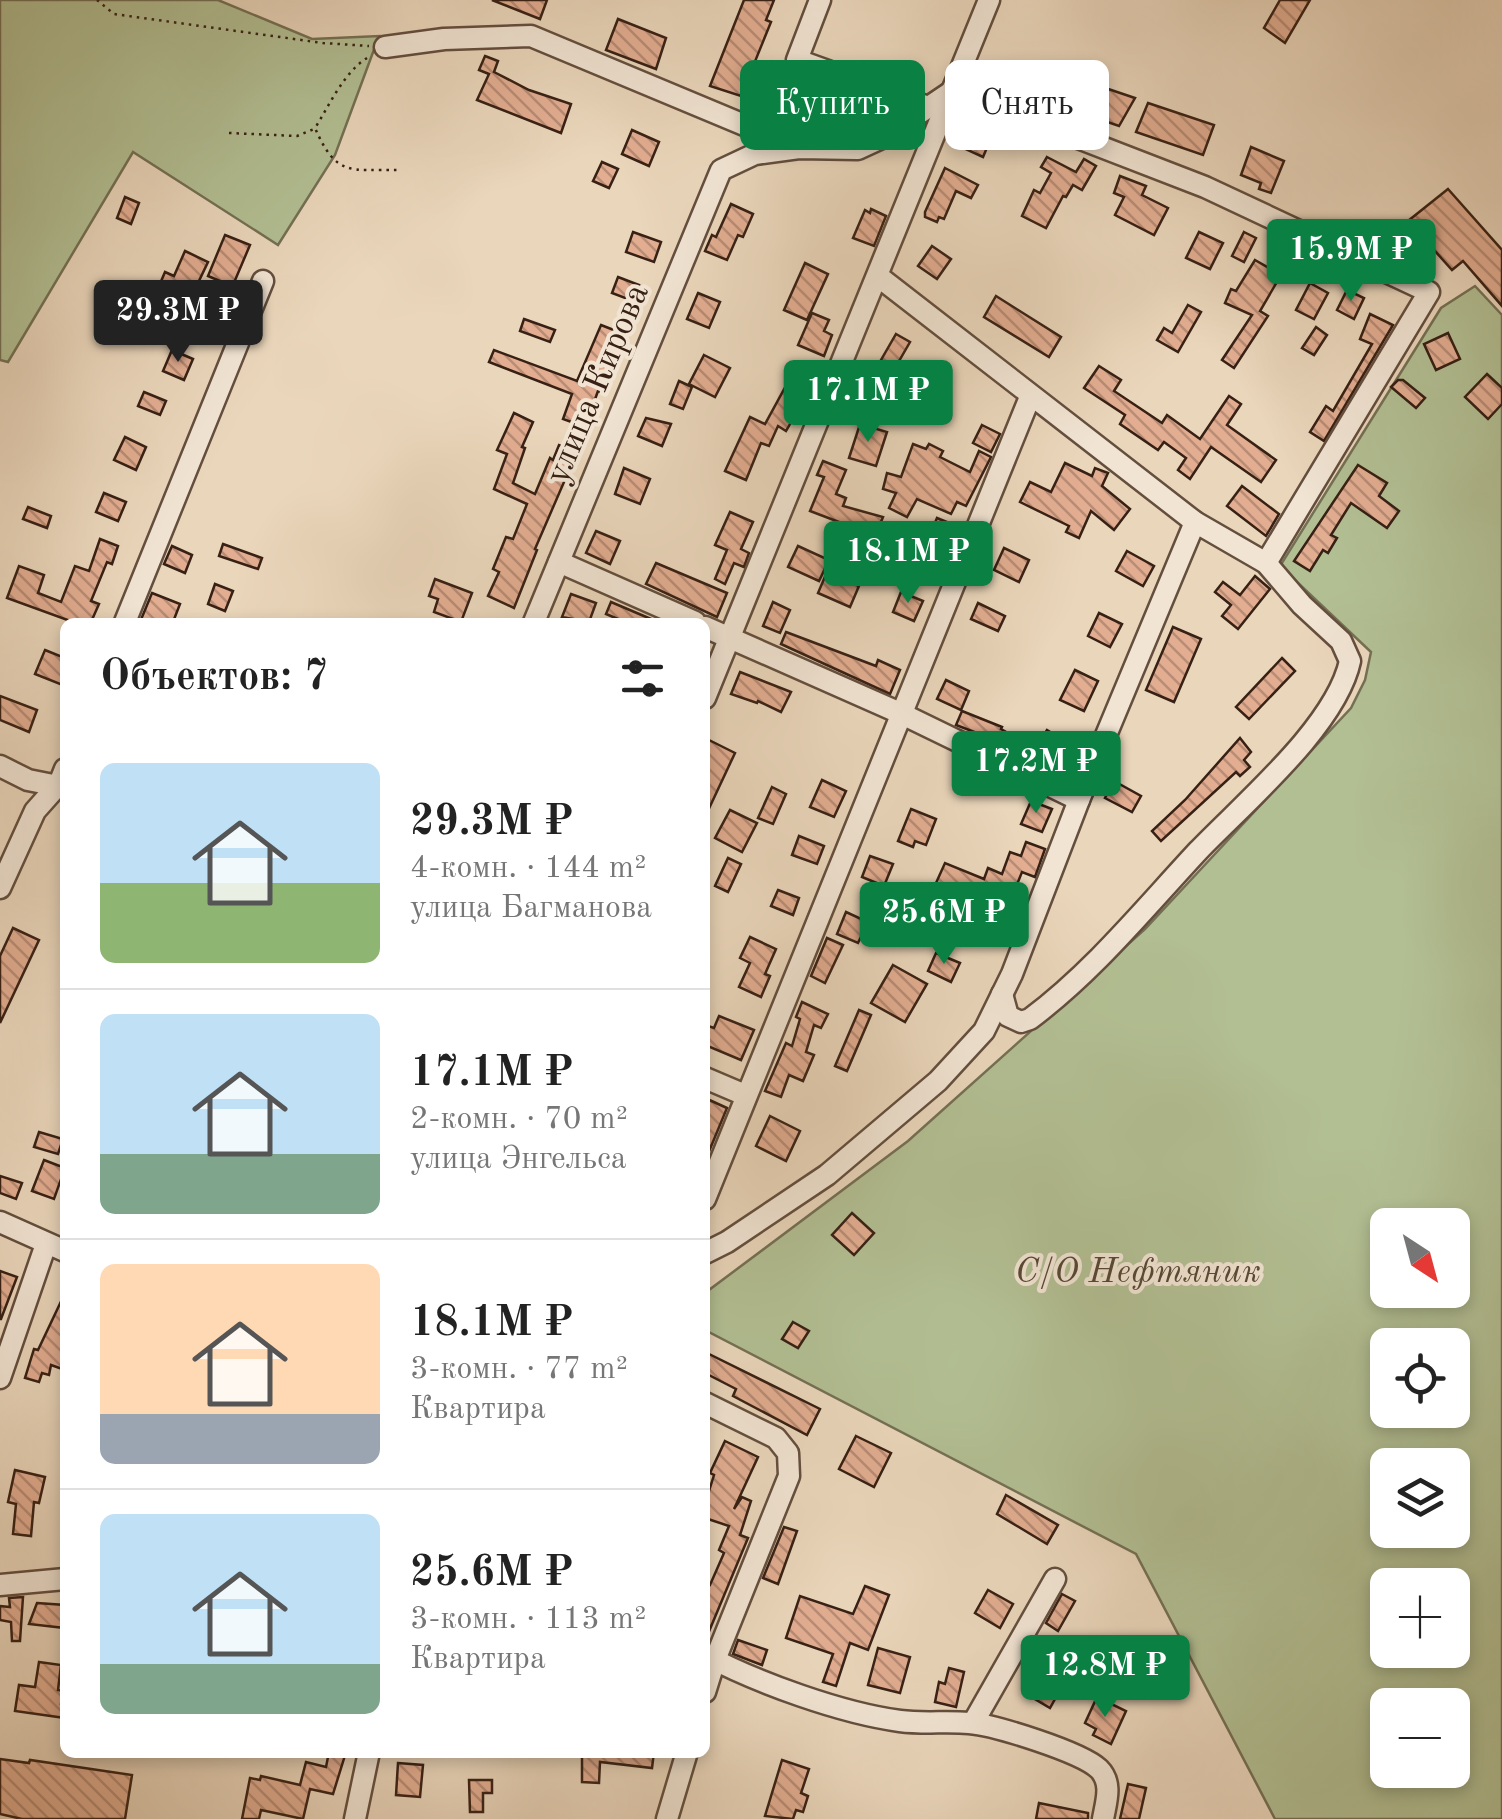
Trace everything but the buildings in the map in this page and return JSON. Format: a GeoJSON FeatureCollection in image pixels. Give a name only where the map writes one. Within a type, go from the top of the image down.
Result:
{"type":"FeatureCollection","features":[{"type":"Feature","properties":{"kind":"street"},"geometry":{"type":"LineString","coordinates":[[820,0],[797,60],[928,106]]}},
{"type":"Feature","properties":{"kind":"street"},"geometry":{"type":"LineString","coordinates":[[966,60],[989,0]]}},
{"type":"Feature","properties":{"kind":"street"},"geometry":{"type":"LineString","coordinates":[[385,46],[531,36],[740,124]]}},
{"type":"Feature","properties":{"kind":"street"},"geometry":{"type":"LineString","coordinates":[[925,108],[945,96]]}},
{"type":"Feature","properties":{"kind":"street"},"geometry":{"type":"LineString","coordinates":[[710,686],[945,112]]}},
{"type":"Feature","properties":{"kind":"street","name":"улица Кирова"},"geometry":{"type":"LineString","coordinates":[[536,618],[722,170],[755,154],[784,150]]}},
{"type":"Feature","properties":{"kind":"street"},"geometry":{"type":"LineString","coordinates":[[1109,150],[1205,187],[1429,292],[1266,564]]}},
{"type":"Feature","properties":{"kind":"street"},"geometry":{"type":"LineString","coordinates":[[879,277],[1195,522],[1266,564],[1347,650],[1350,661],[1341,689],[1293,754],[1105,953],[1030,1019],[1021,1022],[1008,1016],[1002,994]]}},
{"type":"Feature","properties":{"kind":"street"},"geometry":{"type":"LineString","coordinates":[[126,618],[263,281]]}},
{"type":"Feature","properties":{"kind":"street"},"geometry":{"type":"LineString","coordinates":[[710,1186],[1030,397]]}},
{"type":"Feature","properties":{"kind":"street"},"geometry":{"type":"LineString","coordinates":[[710,1250],[827,1175],[938,1081],[984,1031],[1037,913],[1079,800],[1195,522]]}},
{"type":"Feature","properties":{"kind":"street"},"geometry":{"type":"LineString","coordinates":[[559,562],[686,618]]}},
{"type":"Feature","properties":{"kind":"street"},"geometry":{"type":"LineString","coordinates":[[710,629],[900,713],[1079,800]]}},
{"type":"Feature","properties":{"kind":"street"},"geometry":{"type":"LineString","coordinates":[[0,766],[46,786],[60,781]]}},
{"type":"Feature","properties":{"kind":"street"},"geometry":{"type":"LineString","coordinates":[[0,888],[35,811],[60,783]]}},
{"type":"Feature","properties":{"kind":"street"},"geometry":{"type":"LineString","coordinates":[[710,1080],[745,1095]]}},
{"type":"Feature","properties":{"kind":"street"},"geometry":{"type":"LineString","coordinates":[[0,1222],[55,1248],[0,1378]]}},
{"type":"Feature","properties":{"kind":"street"},"geometry":{"type":"LineString","coordinates":[[710,1405],[776,1438],[788,1454],[790,1476],[710,1657],[743,1674],[832,1704],[900,1721],[973,1723],[1084,1758],[1101,1770],[1108,1788],[1104,1819]]}},
{"type":"Feature","properties":{"kind":"street"},"geometry":{"type":"LineString","coordinates":[[0,1585],[60,1579]]}},
{"type":"Feature","properties":{"kind":"street"},"geometry":{"type":"LineString","coordinates":[[973,1723],[1056,1579]]}},
{"type":"Feature","properties":{"kind":"street"},"geometry":{"type":"LineString","coordinates":[[355,1819],[368,1758]]}},
{"type":"Feature","properties":{"kind":"street"},"geometry":{"type":"LineString","coordinates":[[667,1819],[685,1758]]}},
{"type":"Feature","properties":{"kind":"path"},"geometry":{"type":"LineString","coordinates":[[98,0],[114,14],[323,43],[385,46]]}},
{"type":"Feature","properties":{"kind":"path"},"geometry":{"type":"LineString","coordinates":[[229,133],[297,136],[315,128],[360,62],[385,46]]}},
{"type":"Feature","properties":{"kind":"path"},"geometry":{"type":"LineString","coordinates":[[315,128],[337,165],[347,169],[399,170]]}},
{"type":"Feature","properties":{"kind":"green space"},"geometry":{"type":"Polygon","coordinates":[[[0,0],[218,0],[312,39],[379,36],[335,155],[278,245],[133,152],[8,362],[0,360],[0,0]]]}},
{"type":"Feature","properties":{"kind":"green space","name":"С/О Нефтяник"},"geometry":{"type":"Polygon","coordinates":[[[1475,286],[1502,315],[1502,1819],[1275,1819],[1136,1554],[710,1333],[710,1289],[908,1141],[1145,929],[1351,708],[1365,680],[1371,652],[1280,566],[1441,308],[1475,286]]]}}]}
